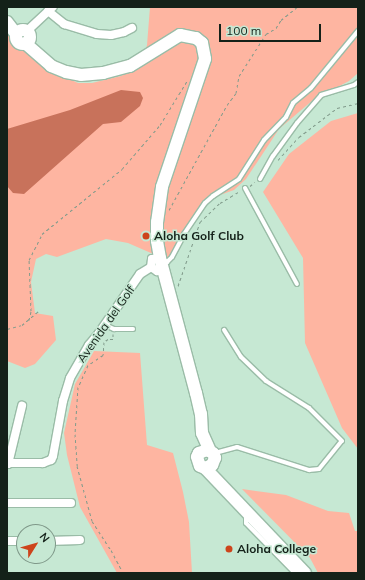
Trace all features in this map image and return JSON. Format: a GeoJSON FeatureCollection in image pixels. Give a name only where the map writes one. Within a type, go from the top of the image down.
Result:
{"type":"FeatureCollection","features":[{"type":"Feature","properties":{"kind":"street"},"geometry":{"type":"LineString","coordinates":[[132,28],[124,32],[111,35],[97,34],[64,24],[50,9],[22,32],[17,40],[22,44],[25,43],[51,66],[66,72],[81,75],[103,73],[130,66],[180,35],[196,38],[202,44],[205,59],[162,187],[157,222],[157,241],[161,262],[196,392],[201,414],[202,433],[211,459],[246,511],[305,573]]}},
{"type":"Feature","properties":{"kind":"street"},"geometry":{"type":"LineString","coordinates":[[7,22],[22,32]]}},
{"type":"Feature","properties":{"kind":"street","name":"Avenida del Golf"},"geometry":{"type":"LineString","coordinates":[[7,464],[42,463],[51,460],[63,400],[70,378],[88,345],[105,325],[140,274],[151,267],[152,259],[161,262]]}},
{"type":"Feature","properties":{"kind":"street"},"geometry":{"type":"LineString","coordinates":[[151,267],[157,271],[161,262]]}},
{"type":"Feature","properties":{"kind":"street"},"geometry":{"type":"LineString","coordinates":[[7,464],[22,406]]}},
{"type":"Feature","properties":{"kind":"street"},"geometry":{"type":"LineString","coordinates":[[202,433],[198,441],[197,457],[200,466],[211,459]]}},
{"type":"Feature","properties":{"kind":"street"},"geometry":{"type":"LineString","coordinates":[[211,459],[224,478],[315,573]]}},
{"type":"Feature","properties":{"kind":"street"},"geometry":{"type":"LineString","coordinates":[[7,503],[71,502]]}},
{"type":"Feature","properties":{"kind":"street"},"geometry":{"type":"LineString","coordinates":[[56,541],[80,540]]}},
{"type":"Feature","properties":{"kind":"lane"},"geometry":{"type":"LineString","coordinates":[[161,262],[169,261],[184,234],[205,203],[239,179],[264,140],[286,118],[294,103],[311,88],[358,31]]}},
{"type":"Feature","properties":{"kind":"lane"},"geometry":{"type":"LineString","coordinates":[[260,179],[273,156],[321,95],[354,85],[358,82]]}},
{"type":"Feature","properties":{"kind":"lane"},"geometry":{"type":"LineString","coordinates":[[245,188],[297,284]]}},
{"type":"Feature","properties":{"kind":"lane"},"geometry":{"type":"LineString","coordinates":[[105,325],[114,329],[133,329]]}},
{"type":"Feature","properties":{"kind":"lane"},"geometry":{"type":"LineString","coordinates":[[211,459],[237,447],[309,470],[319,469],[342,442],[309,408],[266,381],[241,356],[224,330]]}},
{"type":"Feature","properties":{"kind":"lane"},"geometry":{"type":"LineString","coordinates":[[246,511],[246,524],[295,573]]}},
{"type":"Feature","properties":{"kind":"path"},"geometry":{"type":"LineString","coordinates":[[157,222],[172,208],[227,105],[236,93],[239,76],[266,34],[276,28],[281,20],[297,7]]}},
{"type":"Feature","properties":{"kind":"path"},"geometry":{"type":"LineString","coordinates":[[29,320],[31,311],[29,260],[42,234],[122,169],[160,125],[190,76]]}},
{"type":"Feature","properties":{"kind":"path"},"geometry":{"type":"LineString","coordinates":[[275,164],[299,137],[337,108],[358,103]]}},
{"type":"Feature","properties":{"kind":"path"},"geometry":{"type":"LineString","coordinates":[[177,287],[200,222],[220,203],[260,179]]}},
{"type":"Feature","properties":{"kind":"path"},"geometry":{"type":"LineString","coordinates":[[7,329],[22,325],[40,310]]}},
{"type":"Feature","properties":{"kind":"path"},"geometry":{"type":"LineString","coordinates":[[114,329],[113,339],[108,339],[104,342],[103,355],[88,365],[78,387],[75,434],[77,466],[92,521],[111,550],[123,573]]}},
{"type":"Feature","properties":{"kind":"shaded area"},"geometry":{"type":"Polygon","coordinates":[[[150,7],[358,7],[358,73],[349,81],[313,100],[279,129],[246,179],[234,190],[206,200],[183,232],[167,260],[128,243],[106,239],[57,257],[46,254],[36,259],[31,282],[35,313],[53,316],[56,340],[35,364],[25,368],[7,361],[7,33],[16,45],[47,69],[78,83],[92,83],[121,76],[141,66],[147,45],[150,7]]]}},
{"type":"Feature","properties":{"kind":"shaded area"},"geometry":{"type":"Polygon","coordinates":[[[121,90],[140,92],[143,98],[140,106],[121,122],[103,124],[24,194],[13,193],[7,186],[7,129],[70,110],[121,90]]]}},
{"type":"Feature","properties":{"kind":"shaded area"},"geometry":{"type":"Polygon","coordinates":[[[358,113],[358,449],[342,428],[305,343],[303,258],[263,192],[289,154],[331,121],[358,113]]]}},
{"type":"Feature","properties":{"kind":"shaded area"},"geometry":{"type":"Polygon","coordinates":[[[94,351],[140,353],[147,445],[173,453],[189,522],[192,573],[117,573],[80,507],[67,455],[64,433],[75,384],[94,351]]]}},
{"type":"Feature","properties":{"kind":"shaded area"},"geometry":{"type":"Polygon","coordinates":[[[242,489],[286,495],[328,511],[349,513],[355,531],[358,531],[358,573],[318,573],[310,558],[242,489]]]}},
{"type":"Feature","properties":{"kind":"place","name":"Aloha Golf Club"},"geometry":{"type":"Point","coordinates":[146,236]}},
{"type":"Feature","properties":{"kind":"place","name":"Aloha College"},"geometry":{"type":"Point","coordinates":[229,549]}}]}
